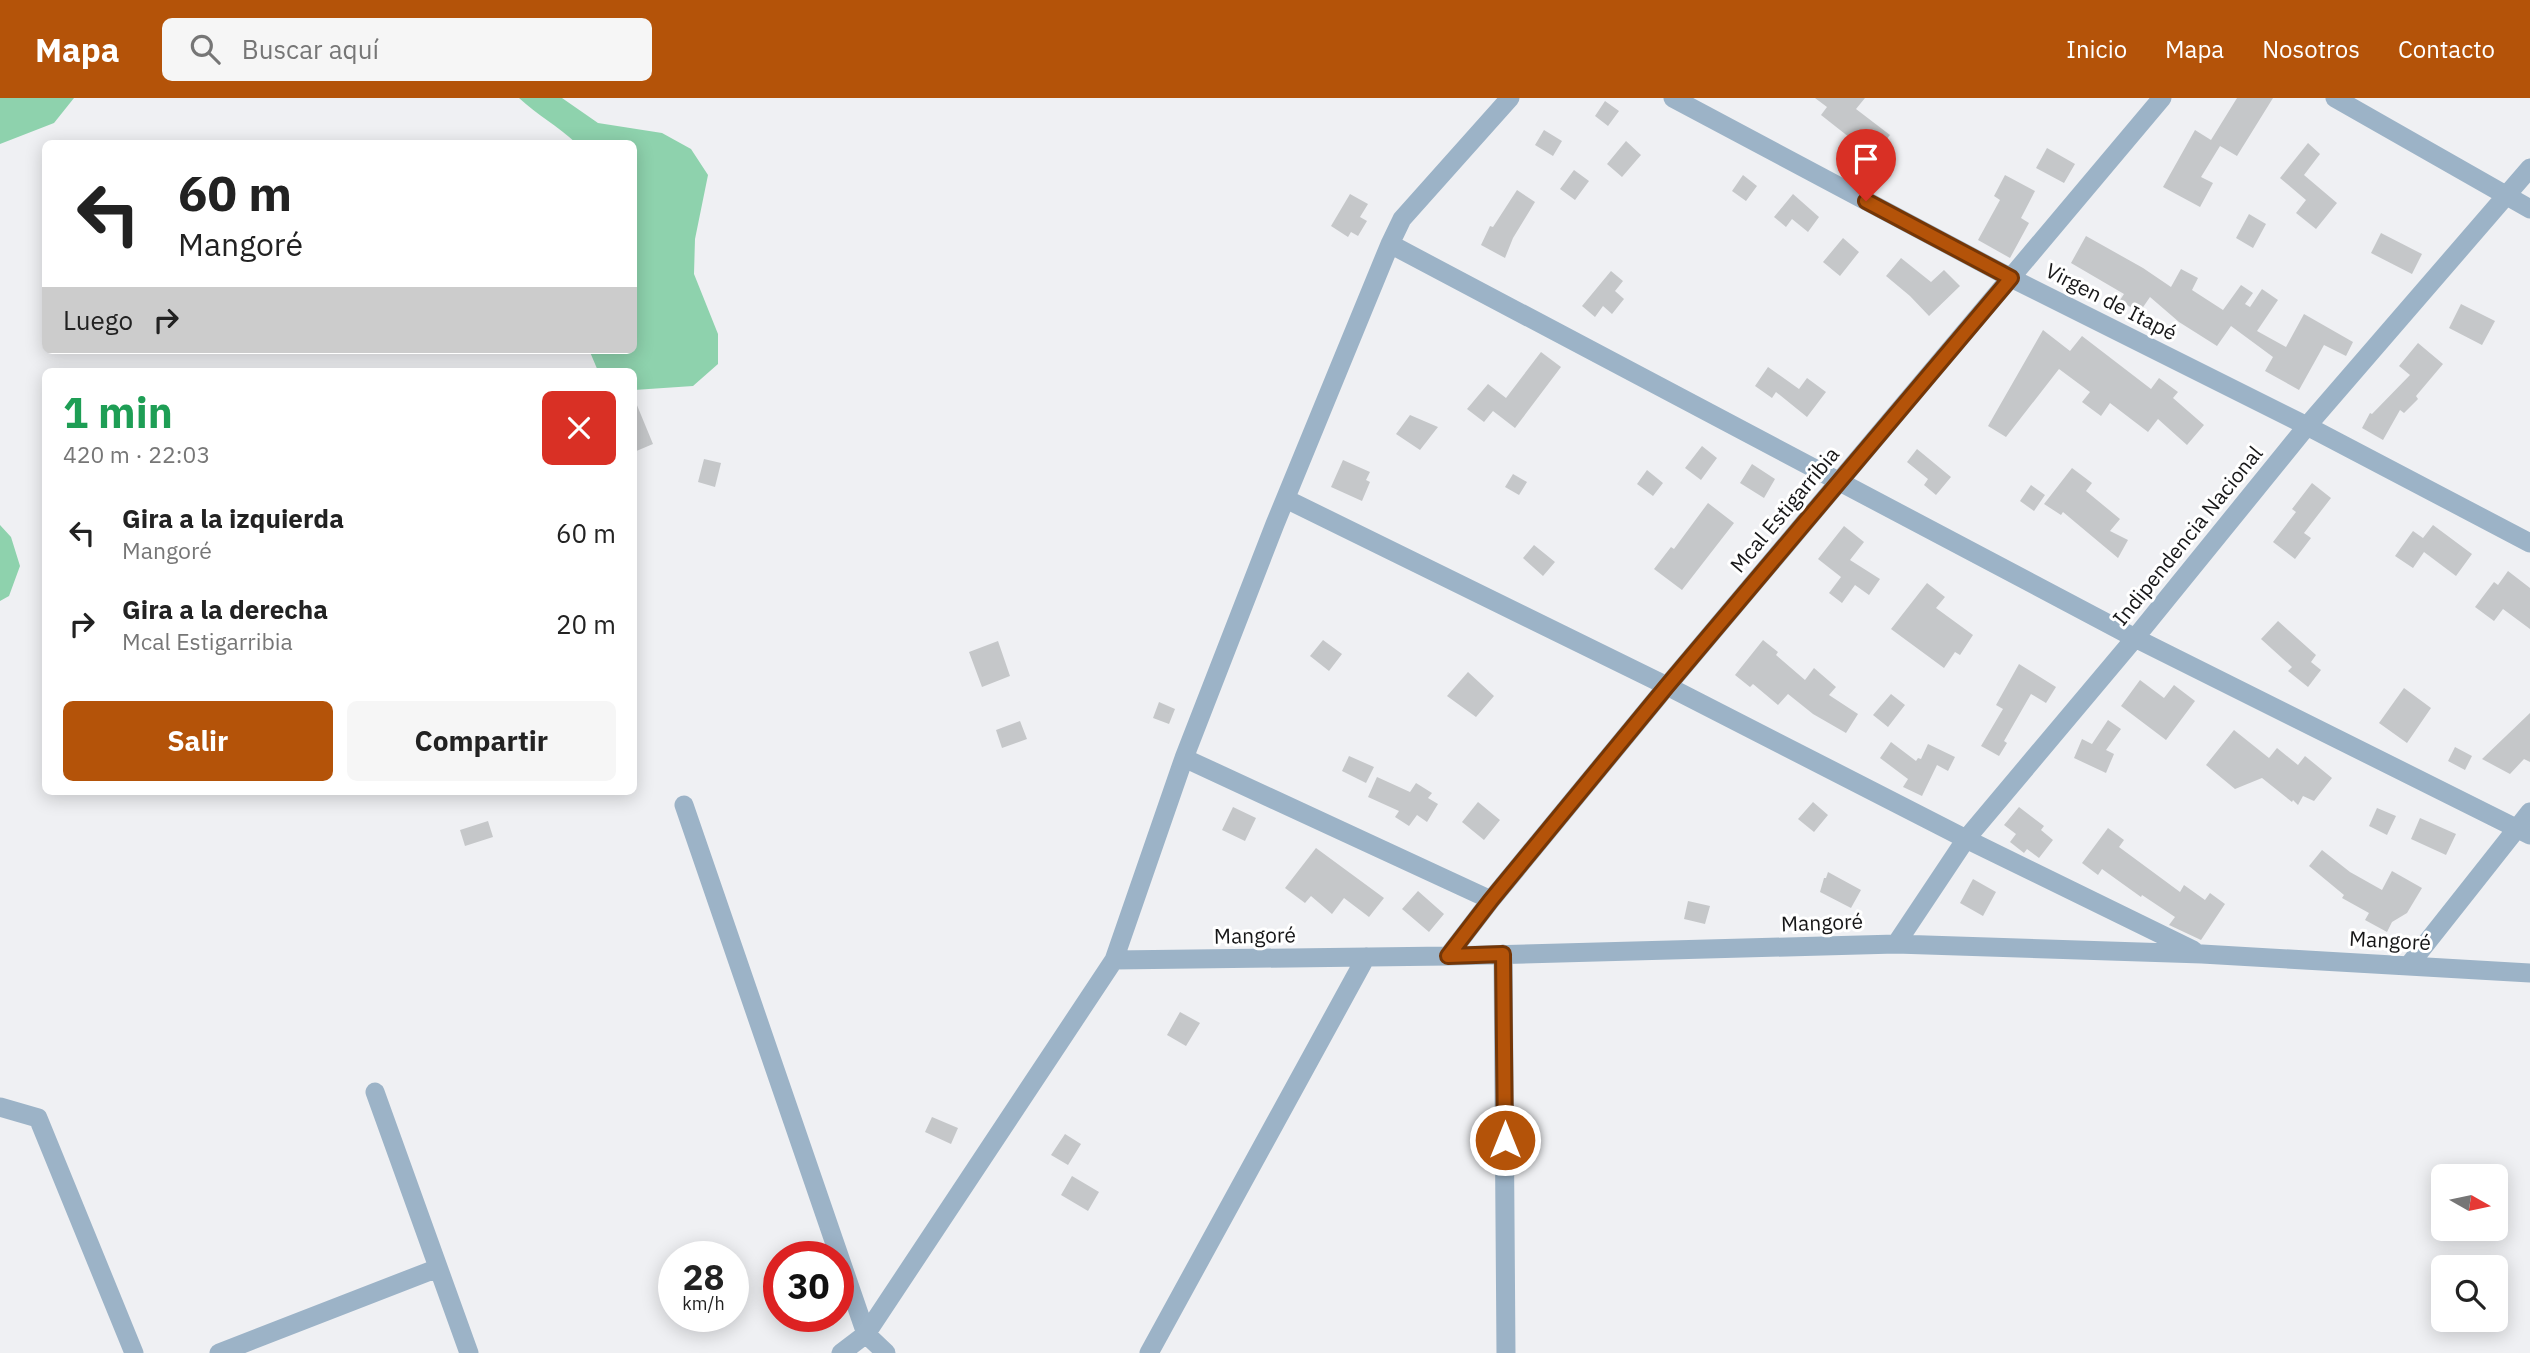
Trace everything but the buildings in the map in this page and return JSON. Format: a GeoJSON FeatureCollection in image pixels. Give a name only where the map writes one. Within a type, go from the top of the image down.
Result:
{"type":"FeatureCollection","features":[{"type":"Feature","properties":{"kind":"street"},"geometry":{"type":"LineString","coordinates":[[841,1353],[866,1334],[1114,960],[1184,758],[1390,244],[1402,219],[1510,98]]}},
{"type":"Feature","properties":{"kind":"street","name":"Virgen de Itapé"},"geometry":{"type":"LineString","coordinates":[[1673,98],[2011,278],[2308,426],[2530,543]]}},
{"type":"Feature","properties":{"kind":"street"},"geometry":{"type":"LineString","coordinates":[[2335,98],[2530,209]]}},
{"type":"Feature","properties":{"kind":"street","name":"Mcal Estigarribia"},"geometry":{"type":"LineString","coordinates":[[1448,956],[1667,686],[2011,278],[2152,101]]}},
{"type":"Feature","properties":{"kind":"street","name":"Indipendencia Nacional"},"geometry":{"type":"LineString","coordinates":[[1896,944],[1966,839],[2308,426],[2530,168]]}},
{"type":"Feature","properties":{"kind":"street"},"geometry":{"type":"LineString","coordinates":[[1390,244],[2135,638],[2524,832]]}},
{"type":"Feature","properties":{"kind":"street"},"geometry":{"type":"LineString","coordinates":[[1286,499],[2202,954]]}},
{"type":"Feature","properties":{"kind":"street"},"geometry":{"type":"LineString","coordinates":[[1184,758],[1491,900]]}},
{"type":"Feature","properties":{"kind":"street"},"geometry":{"type":"LineString","coordinates":[[684,805],[866,1334],[886,1353]]}},
{"type":"Feature","properties":{"kind":"street"},"geometry":{"type":"LineString","coordinates":[[2409,965],[2524,832],[2530,813]]}},
{"type":"Feature","properties":{"kind":"street","name":"Mangoré"},"geometry":{"type":"LineString","coordinates":[[1114,960],[1448,956],[1896,944],[2202,954],[2530,973]]}},
{"type":"Feature","properties":{"kind":"street"},"geometry":{"type":"LineString","coordinates":[[1503,954],[1506,1353]]}},
{"type":"Feature","properties":{"kind":"street"},"geometry":{"type":"LineString","coordinates":[[1149,1353],[1366,957]]}},
{"type":"Feature","properties":{"kind":"street"},"geometry":{"type":"LineString","coordinates":[[375,1092],[469,1353]]}},
{"type":"Feature","properties":{"kind":"street"},"geometry":{"type":"LineString","coordinates":[[0,1107],[38,1118],[134,1353]]}},
{"type":"Feature","properties":{"kind":"street"},"geometry":{"type":"LineString","coordinates":[[219,1353],[438,1268]]}},
{"type":"Feature","properties":{"kind":"green space"},"geometry":{"type":"Polygon","coordinates":[[[0,98],[74,98],[54,123],[0,144],[0,98]]]}},
{"type":"Feature","properties":{"kind":"green space"},"geometry":{"type":"Polygon","coordinates":[[[519,98],[562,98],[598,123],[662,133],[691,149],[708,175],[695,239],[694,274],[718,334],[718,364],[693,386],[637,390],[637,368],[597,368],[591,354],[637,354],[637,140],[572,140],[519,98]]]}},
{"type":"Feature","properties":{"kind":"green space"},"geometry":{"type":"Polygon","coordinates":[[[0,525],[11,537],[20,566],[9,596],[0,601],[0,525]]]}},
{"type":"Feature","properties":{"kind":"route"},"geometry":{"type":"LineString","coordinates":[[1505,1140],[1503,954],[1448,956],[1667,686],[2011,278],[1866,201]]}}]}
